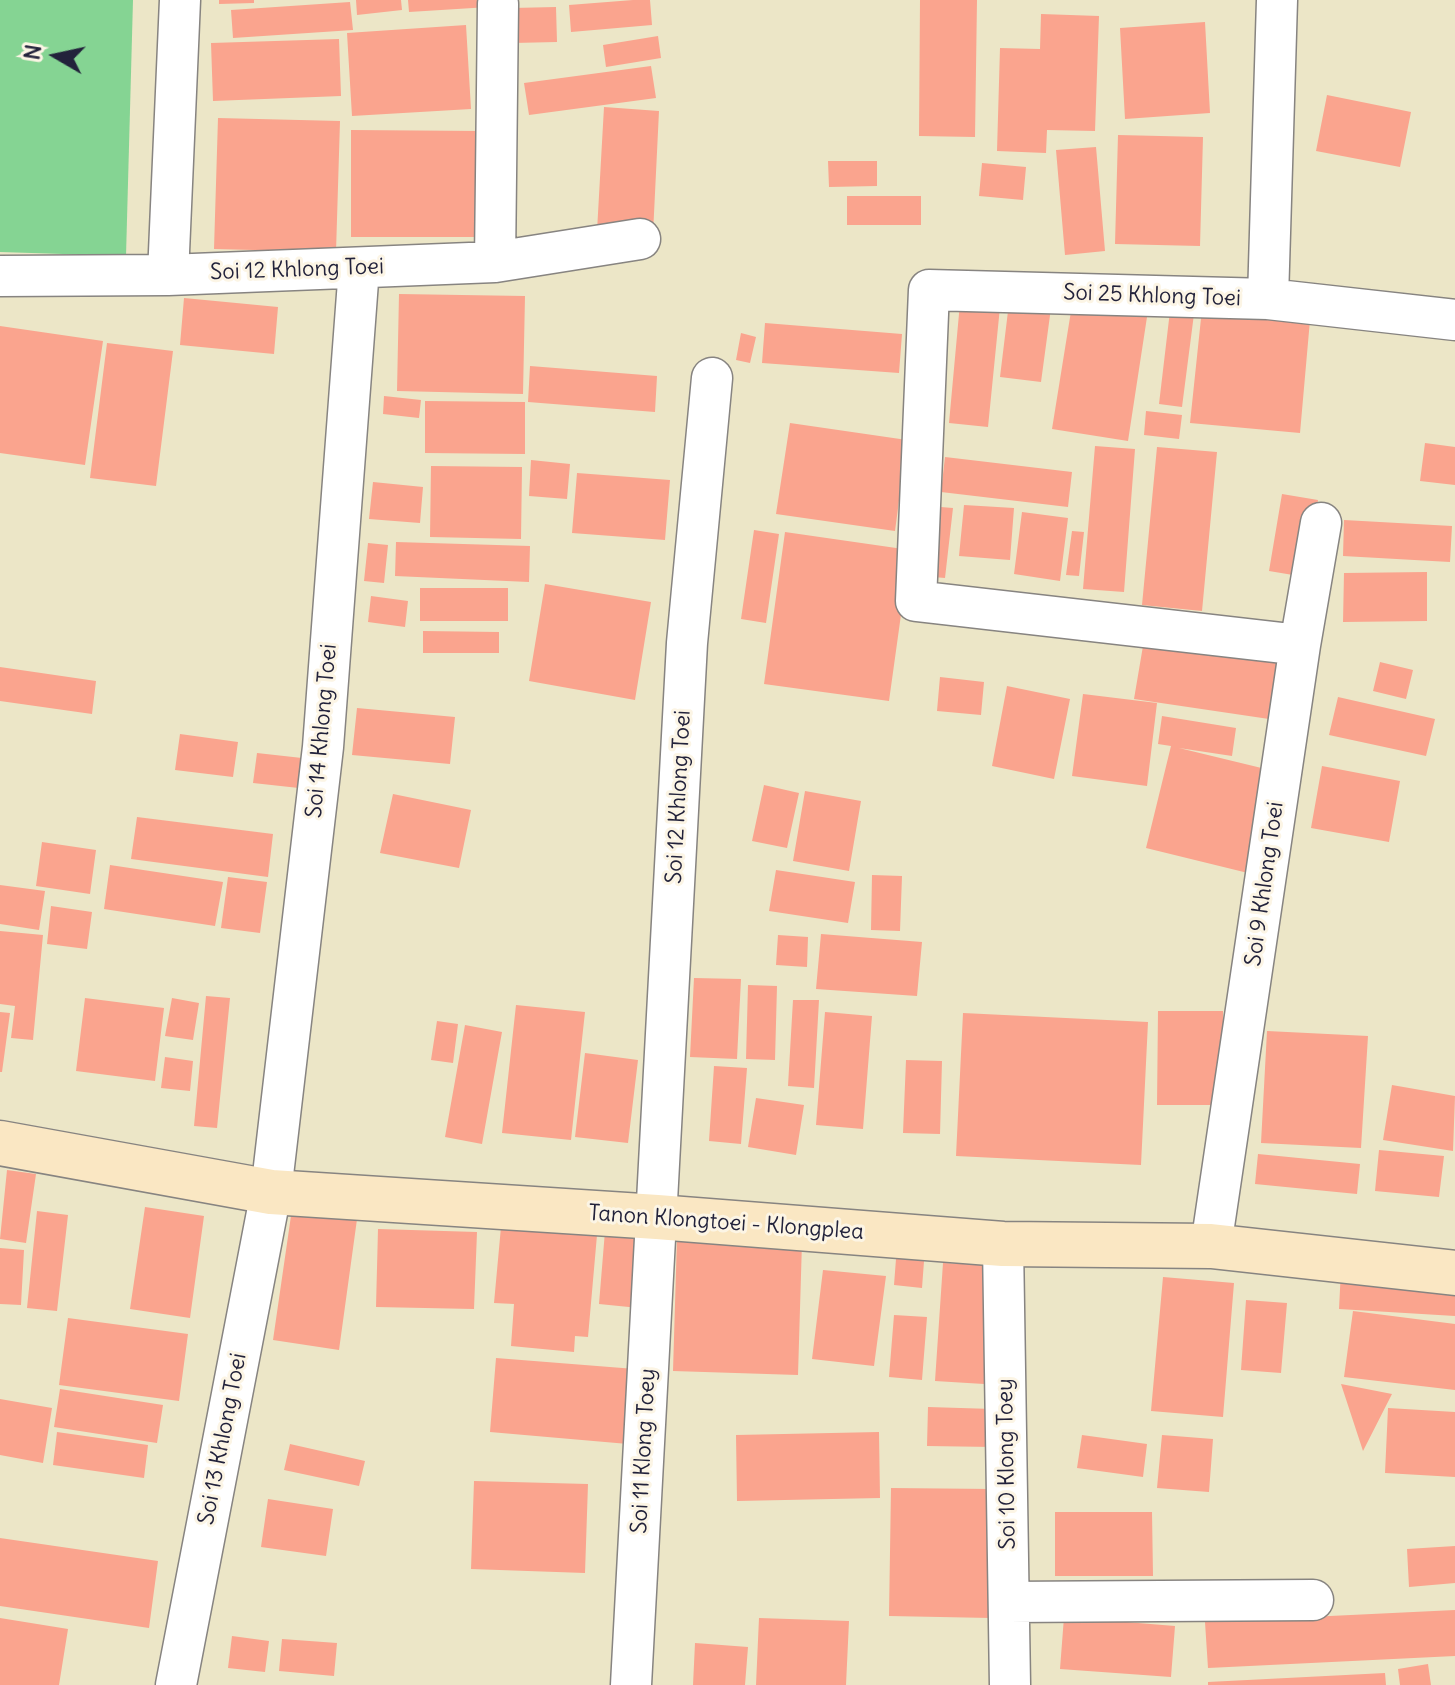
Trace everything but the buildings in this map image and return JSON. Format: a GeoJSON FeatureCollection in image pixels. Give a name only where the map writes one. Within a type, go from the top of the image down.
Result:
{"type":"FeatureCollection","features":[{"type":"Feature","properties":{"kind":"street"},"geometry":{"type":"LineString","coordinates":[[168,275],[180,0]]}},
{"type":"Feature","properties":{"kind":"street","name":"Soi 25 Khlong Toei"},"geometry":{"type":"LineString","coordinates":[[1277,0],[1268,299],[929,290],[916,601],[1300,645]]}},
{"type":"Feature","properties":{"kind":"street"},"geometry":{"type":"LineString","coordinates":[[495,262],[498,4]]}},
{"type":"Feature","properties":{"kind":"street","name":"Soi 12 Khlong Toei"},"geometry":{"type":"LineString","coordinates":[[0,276],[168,275],[495,262],[640,239]]}},
{"type":"Feature","properties":{"kind":"street","name":"Soi 14 Khlong Toei"},"geometry":{"type":"LineString","coordinates":[[271,1192],[323,747],[359,268]]}},
{"type":"Feature","properties":{"kind":"street"},"geometry":{"type":"LineString","coordinates":[[1268,299],[1455,320]]}},
{"type":"Feature","properties":{"kind":"street","name":"Soi 12 Khlong Toei"},"geometry":{"type":"LineString","coordinates":[[657,1217],[687,643],[712,378]]}},
{"type":"Feature","properties":{"kind":"street","name":"Soi 9 Khlong Toei"},"geometry":{"type":"LineString","coordinates":[[1211,1246],[1300,645],[1321,523]]}},
{"type":"Feature","properties":{"kind":"street","name":"Tanon Klongtoei - Klongplea"},"geometry":{"type":"LineString","coordinates":[[0,1143],[271,1192],[657,1217],[1003,1244],[1211,1246],[1455,1273]]}},
{"type":"Feature","properties":{"kind":"street","name":"Soi 13 Khlong Toei"},"geometry":{"type":"LineString","coordinates":[[176,1685],[271,1192]]}},
{"type":"Feature","properties":{"kind":"street","name":"Soi 11 Klong Toey"},"geometry":{"type":"LineString","coordinates":[[631,1685],[657,1217]]}},
{"type":"Feature","properties":{"kind":"street","name":"Soi 10 Klong Toey"},"geometry":{"type":"LineString","coordinates":[[1003,1244],[1010,1685]]}},
{"type":"Feature","properties":{"kind":"street"},"geometry":{"type":"LineString","coordinates":[[1009,1602],[1313,1600]]}},
{"type":"Feature","properties":{"kind":"green space"},"geometry":{"type":"Polygon","coordinates":[[[0,0],[133,0],[126,256],[0,252],[0,0]]]}}]}
